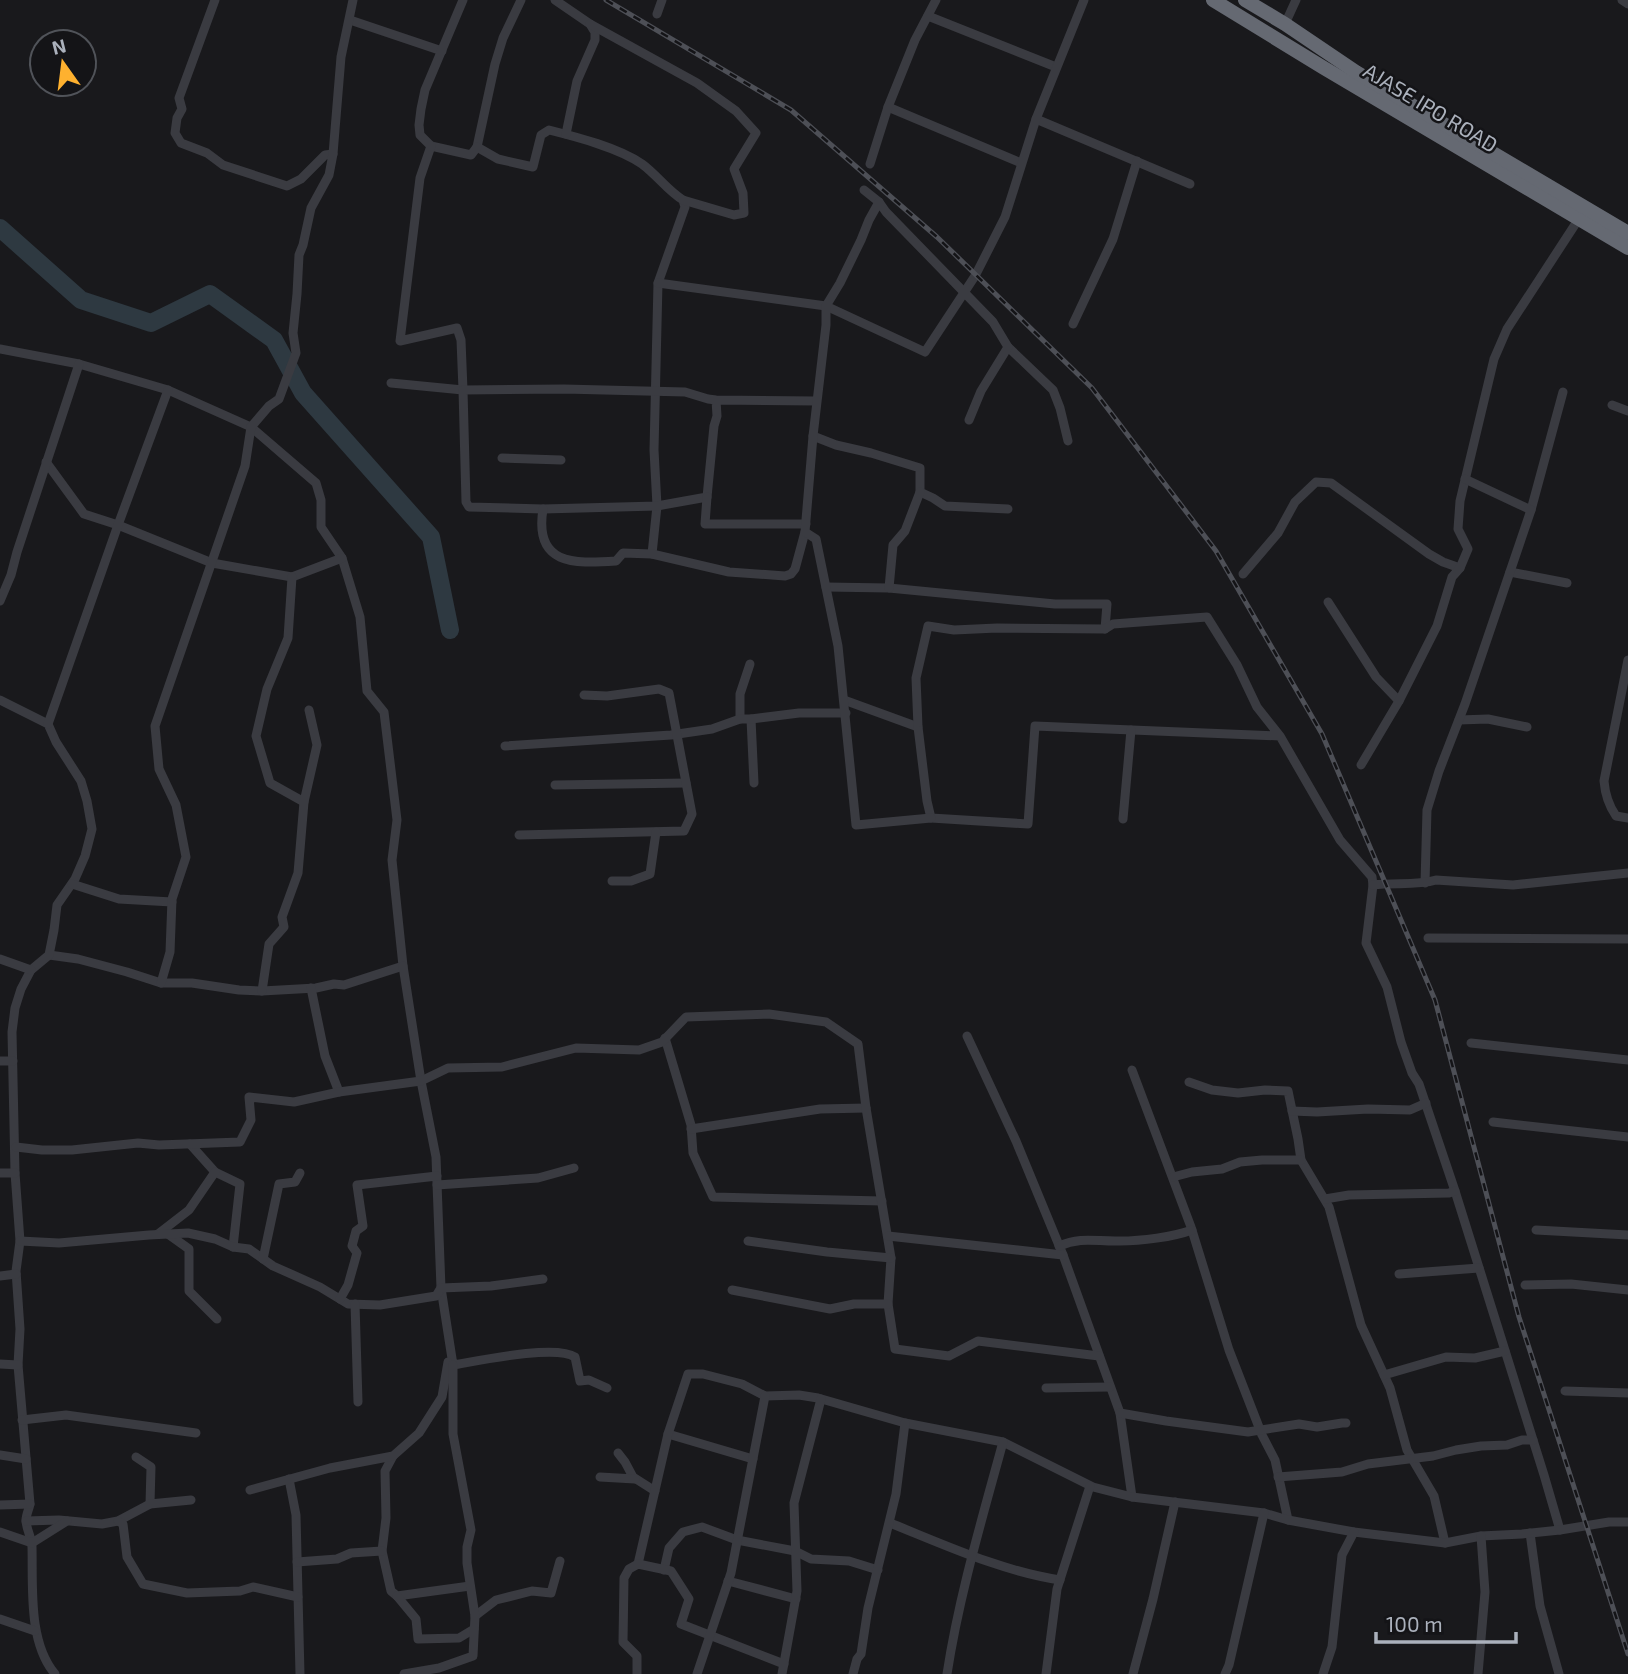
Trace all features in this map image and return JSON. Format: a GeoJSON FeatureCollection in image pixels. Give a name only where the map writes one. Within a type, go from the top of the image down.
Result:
{"type":"FeatureCollection","features":[{"type":"Feature","properties":{"kind":"highway","name":"AJASE IPO ROAD"},"geometry":{"type":"LineString","coordinates":[[1213,0],[1628,248]]}},
{"type":"Feature","properties":{"kind":"highway","name":"AJASE IPO ROAD"},"geometry":{"type":"LineString","coordinates":[[1245,0],[1356,72],[1628,233]]}},
{"type":"Feature","properties":{"kind":"street"},"geometry":{"type":"LineString","coordinates":[[215,0],[179,98],[182,109],[177,118],[175,133],[181,143],[207,153],[223,165],[287,186],[301,178],[325,155],[333,153]]}},
{"type":"Feature","properties":{"kind":"street"},"geometry":{"type":"LineString","coordinates":[[161,983],[170,952],[172,902],[186,857],[176,804],[159,769],[155,726],[245,467],[251,427],[269,406],[279,399],[296,352],[293,333],[299,255],[311,208],[329,175],[341,57],[353,0]]}},
{"type":"Feature","properties":{"kind":"street"},"geometry":{"type":"LineString","coordinates":[[463,0],[425,90],[419,125],[421,135],[431,146],[471,155],[477,147],[503,38],[521,0]]}},
{"type":"Feature","properties":{"kind":"street"},"geometry":{"type":"LineString","coordinates":[[477,147],[498,159],[533,167],[541,135],[550,130],[631,158],[683,200],[734,215],[744,213],[743,193],[734,169],[756,133],[736,111],[697,83],[590,24],[555,0]]}},
{"type":"Feature","properties":{"kind":"street"},"geometry":{"type":"LineString","coordinates":[[657,14],[662,0]]}},
{"type":"Feature","properties":{"kind":"street"},"geometry":{"type":"LineString","coordinates":[[870,164],[888,107],[915,40],[936,0]]}},
{"type":"Feature","properties":{"kind":"street"},"geometry":{"type":"LineString","coordinates":[[658,284],[825,306],[925,352],[965,293],[1005,217],[1036,120],[1084,0]]}},
{"type":"Feature","properties":{"kind":"street"},"geometry":{"type":"LineString","coordinates":[[1285,24],[1296,0]]}},
{"type":"Feature","properties":{"kind":"street"},"geometry":{"type":"LineString","coordinates":[[1622,0],[1628,4]]}},
{"type":"Feature","properties":{"kind":"street"},"geometry":{"type":"LineString","coordinates":[[928,16],[1056,67]]}},
{"type":"Feature","properties":{"kind":"street"},"geometry":{"type":"LineString","coordinates":[[350,20],[442,51]]}},
{"type":"Feature","properties":{"kind":"street"},"geometry":{"type":"LineString","coordinates":[[566,134],[577,81],[596,40],[590,24]]}},
{"type":"Feature","properties":{"kind":"street"},"geometry":{"type":"LineString","coordinates":[[888,107],[1021,163]]}},
{"type":"Feature","properties":{"kind":"street"},"geometry":{"type":"LineString","coordinates":[[1036,120],[1190,184]]}},
{"type":"Feature","properties":{"kind":"street"},"geometry":{"type":"LineString","coordinates":[[431,146],[420,178],[400,341],[457,328],[461,340],[466,502],[469,507],[543,509],[657,506],[707,497]]}},
{"type":"Feature","properties":{"kind":"street"},"geometry":{"type":"LineString","coordinates":[[1073,324],[1112,239],[1137,161]]}},
{"type":"Feature","properties":{"kind":"street"},"geometry":{"type":"LineString","coordinates":[[863,190],[879,202],[993,322],[1008,347],[1053,390],[1068,441]]}},
{"type":"Feature","properties":{"kind":"street"},"geometry":{"type":"LineString","coordinates":[[652,554],[657,506],[654,450],[658,284],[685,207],[683,200]]}},
{"type":"Feature","properties":{"kind":"street"},"geometry":{"type":"LineString","coordinates":[[543,509],[541,523],[545,543],[558,558],[585,563],[616,561],[623,553],[652,554],[729,572],[785,576],[791,574],[795,569],[806,528],[816,401],[826,325],[825,306],[840,283],[879,202]]}},
{"type":"Feature","properties":{"kind":"street"},"geometry":{"type":"LineString","coordinates":[[1361,765],[1399,702],[1437,626],[1452,578],[1460,568],[1468,549],[1458,529],[1460,500],[1494,359],[1507,329],[1578,220]]}},
{"type":"Feature","properties":{"kind":"street"},"geometry":{"type":"LineString","coordinates":[[969,420],[981,391],[1008,347]]}},
{"type":"Feature","properties":{"kind":"street"},"geometry":{"type":"LineString","coordinates":[[0,349],[79,364],[168,390],[251,427],[316,483],[321,500],[321,527],[342,558],[360,618],[367,691],[384,712],[397,820],[392,860],[403,967],[436,1157],[441,1288],[453,1365],[453,1434],[471,1530],[467,1563],[475,1616],[473,1656],[439,1668],[404,1674]]}},
{"type":"Feature","properties":{"kind":"street"},"geometry":{"type":"LineString","coordinates":[[0,601],[11,575],[79,364]]}},
{"type":"Feature","properties":{"kind":"street"},"geometry":{"type":"LineString","coordinates":[[391,383],[463,390],[685,392],[716,400],[816,401]]}},
{"type":"Feature","properties":{"kind":"street"},"geometry":{"type":"LineString","coordinates":[[48,724],[168,390]]}},
{"type":"Feature","properties":{"kind":"street"},"geometry":{"type":"LineString","coordinates":[[1425,883],[1427,810],[1531,510],[1563,392]]}},
{"type":"Feature","properties":{"kind":"street"},"geometry":{"type":"LineString","coordinates":[[716,400],[717,416],[705,524],[806,528],[816,539],[838,646],[856,825],[931,818],[1028,824],[1035,726],[1280,736]]}},
{"type":"Feature","properties":{"kind":"street"},"geometry":{"type":"LineString","coordinates":[[1612,405],[1628,411]]}},
{"type":"Feature","properties":{"kind":"street"},"geometry":{"type":"LineString","coordinates":[[813,436],[920,468],[920,492],[905,531],[893,545],[889,588]]}},
{"type":"Feature","properties":{"kind":"street"},"geometry":{"type":"LineString","coordinates":[[502,458],[561,460]]}},
{"type":"Feature","properties":{"kind":"street"},"geometry":{"type":"LineString","coordinates":[[46,462],[84,514],[118,524],[212,564],[292,577],[342,558]]}},
{"type":"Feature","properties":{"kind":"street"},"geometry":{"type":"LineString","coordinates":[[1465,480],[1531,510]]}},
{"type":"Feature","properties":{"kind":"street"},"geometry":{"type":"LineString","coordinates":[[1243,574],[1278,533],[1296,502],[1316,482],[1332,483],[1429,554],[1460,568]]}},
{"type":"Feature","properties":{"kind":"street"},"geometry":{"type":"LineString","coordinates":[[920,492],[946,506],[1008,509]]}},
{"type":"Feature","properties":{"kind":"street"},"geometry":{"type":"LineString","coordinates":[[1510,572],[1567,583]]}},
{"type":"Feature","properties":{"kind":"street"},"geometry":{"type":"LineString","coordinates":[[292,577],[288,638],[267,689],[256,736],[270,783],[304,802]]}},
{"type":"Feature","properties":{"kind":"street"},"geometry":{"type":"LineString","coordinates":[[826,587],[889,588],[1055,604],[1107,604],[1105,629]]}},
{"type":"Feature","properties":{"kind":"street"},"geometry":{"type":"LineString","coordinates":[[1328,602],[1376,677],[1399,702]]}},
{"type":"Feature","properties":{"kind":"street"},"geometry":{"type":"LineString","coordinates":[[931,818],[918,727],[916,678],[928,626],[954,631],[997,628],[1105,629],[1113,624],[1207,617],[1237,665],[1258,707],[1280,736],[1340,840],[1372,877],[1366,943],[1387,987],[1401,1042],[1426,1104],[1455,1191],[1560,1530]]}},
{"type":"Feature","properties":{"kind":"street"},"geometry":{"type":"LineString","coordinates":[[1628,660],[1604,781],[1616,816],[1628,818]]}},
{"type":"Feature","properties":{"kind":"street"},"geometry":{"type":"LineString","coordinates":[[740,719],[740,694],[750,664]]}},
{"type":"Feature","properties":{"kind":"street"},"geometry":{"type":"LineString","coordinates":[[519,835],[684,831],[692,814],[669,694],[659,689],[607,696],[584,695]]}},
{"type":"Feature","properties":{"kind":"street"},"geometry":{"type":"LineString","coordinates":[[0,700],[48,724],[56,743],[81,781],[91,818],[92,838],[85,856],[72,884],[57,905],[49,955],[31,970],[21,989],[12,1032],[15,1173],[20,1241],[16,1274],[20,1329],[18,1365],[30,1504],[26,1521],[32,1543],[35,1631],[48,1667],[53,1673]]}},
{"type":"Feature","properties":{"kind":"street"},"geometry":{"type":"LineString","coordinates":[[844,700],[918,727]]}},
{"type":"Feature","properties":{"kind":"street"},"geometry":{"type":"LineString","coordinates":[[262,991],[269,944],[284,927],[282,917],[299,873],[304,802],[317,745],[309,710]]}},
{"type":"Feature","properties":{"kind":"street"},"geometry":{"type":"LineString","coordinates":[[505,746],[677,734],[712,729],[740,719],[799,713],[846,713]]}},
{"type":"Feature","properties":{"kind":"street"},"geometry":{"type":"LineString","coordinates":[[751,719],[754,783]]}},
{"type":"Feature","properties":{"kind":"street"},"geometry":{"type":"LineString","coordinates":[[1459,720],[1488,719],[1527,727]]}},
{"type":"Feature","properties":{"kind":"street"},"geometry":{"type":"LineString","coordinates":[[1123,819],[1131,730]]}},
{"type":"Feature","properties":{"kind":"street"},"geometry":{"type":"LineString","coordinates":[[555,785],[686,783]]}},
{"type":"Feature","properties":{"kind":"street"},"geometry":{"type":"LineString","coordinates":[[612,881],[631,881],[650,874],[656,832]]}},
{"type":"Feature","properties":{"kind":"street"},"geometry":{"type":"LineString","coordinates":[[1373,885],[1425,883],[1436,880],[1513,885],[1628,873]]}},
{"type":"Feature","properties":{"kind":"street"},"geometry":{"type":"LineString","coordinates":[[72,884],[119,900],[172,902]]}},
{"type":"Feature","properties":{"kind":"street"},"geometry":{"type":"LineString","coordinates":[[1428,938],[1628,939]]}},
{"type":"Feature","properties":{"kind":"street"},"geometry":{"type":"LineString","coordinates":[[49,955],[78,959],[161,983],[192,983],[262,991],[344,985],[403,967]]}},
{"type":"Feature","properties":{"kind":"street"},"geometry":{"type":"LineString","coordinates":[[0,959],[31,970]]}},
{"type":"Feature","properties":{"kind":"street"},"geometry":{"type":"LineString","coordinates":[[312,988],[326,1056],[339,1092]]}},
{"type":"Feature","properties":{"kind":"street"},"geometry":{"type":"LineString","coordinates":[[16,1147],[62,1150],[138,1143],[159,1145],[240,1142],[251,1120],[249,1097],[295,1102],[339,1092],[421,1081],[448,1068],[502,1067],[576,1048],[639,1050],[662,1042],[686,1017],[769,1014],[825,1022],[858,1044],[891,1258],[888,1304],[895,1349],[949,1356],[978,1341],[1099,1356]]}},
{"type":"Feature","properties":{"kind":"street"},"geometry":{"type":"LineString","coordinates":[[967,1036],[1016,1141],[1061,1250],[1099,1356],[1119,1413],[1132,1497]]}},
{"type":"Feature","properties":{"kind":"street"},"geometry":{"type":"LineString","coordinates":[[666,1038],[691,1129],[693,1153],[713,1197],[882,1201]]}},
{"type":"Feature","properties":{"kind":"street"},"geometry":{"type":"LineString","coordinates":[[1471,1043],[1628,1060]]}},
{"type":"Feature","properties":{"kind":"street"},"geometry":{"type":"LineString","coordinates":[[0,1061],[13,1061]]}},
{"type":"Feature","properties":{"kind":"street"},"geometry":{"type":"LineString","coordinates":[[1132,1070],[1192,1230],[1229,1350],[1259,1430],[1275,1461],[1288,1520]]}},
{"type":"Feature","properties":{"kind":"street"},"geometry":{"type":"LineString","coordinates":[[1189,1082],[1212,1090],[1238,1093],[1288,1091],[1301,1160],[1329,1207],[1361,1325],[1390,1388],[1407,1450],[1434,1496],[1445,1543]]}},
{"type":"Feature","properties":{"kind":"street"},"geometry":{"type":"LineString","coordinates":[[1292,1111],[1410,1110],[1426,1104]]}},
{"type":"Feature","properties":{"kind":"street"},"geometry":{"type":"LineString","coordinates":[[691,1129],[821,1109],[866,1108]]}},
{"type":"Feature","properties":{"kind":"street"},"geometry":{"type":"LineString","coordinates":[[1493,1122],[1628,1137]]}},
{"type":"Feature","properties":{"kind":"street"},"geometry":{"type":"LineString","coordinates":[[190,1144],[215,1172],[240,1184],[233,1247]]}},
{"type":"Feature","properties":{"kind":"street"},"geometry":{"type":"LineString","coordinates":[[1172,1177],[1222,1169],[1240,1162],[1301,1160]]}},
{"type":"Feature","properties":{"kind":"street"},"geometry":{"type":"LineString","coordinates":[[340,1299],[348,1285],[357,1253],[352,1246],[356,1231],[363,1226],[357,1185],[538,1178],[574,1168]]}},
{"type":"Feature","properties":{"kind":"street"},"geometry":{"type":"LineString","coordinates":[[162,1234],[189,1210],[215,1172]]}},
{"type":"Feature","properties":{"kind":"street"},"geometry":{"type":"LineString","coordinates":[[0,1173],[15,1173]]}},
{"type":"Feature","properties":{"kind":"street"},"geometry":{"type":"LineString","coordinates":[[262,1259],[279,1184],[295,1182],[300,1173]]}},
{"type":"Feature","properties":{"kind":"street"},"geometry":{"type":"LineString","coordinates":[[1325,1199],[1349,1195],[1455,1191]]}},
{"type":"Feature","properties":{"kind":"street"},"geometry":{"type":"LineString","coordinates":[[888,1236],[1061,1250],[1070,1241],[1119,1241],[1180,1234],[1192,1230]]}},
{"type":"Feature","properties":{"kind":"street"},"geometry":{"type":"LineString","coordinates":[[1536,1230],[1628,1235]]}},
{"type":"Feature","properties":{"kind":"street"},"geometry":{"type":"LineString","coordinates":[[20,1241],[59,1244],[188,1233],[215,1239],[233,1247],[249,1249],[273,1266],[320,1287],[348,1304],[380,1305],[436,1296],[441,1288]]}},
{"type":"Feature","properties":{"kind":"street"},"geometry":{"type":"LineString","coordinates":[[162,1234],[189,1249],[189,1291],[217,1319]]}},
{"type":"Feature","properties":{"kind":"street"},"geometry":{"type":"LineString","coordinates":[[748,1241],[891,1258]]}},
{"type":"Feature","properties":{"kind":"street"},"geometry":{"type":"LineString","coordinates":[[1399,1274],[1479,1268]]}},
{"type":"Feature","properties":{"kind":"street"},"geometry":{"type":"LineString","coordinates":[[0,1276],[16,1274]]}},
{"type":"Feature","properties":{"kind":"street"},"geometry":{"type":"LineString","coordinates":[[441,1288],[491,1286],[543,1279]]}},
{"type":"Feature","properties":{"kind":"street"},"geometry":{"type":"LineString","coordinates":[[1525,1285],[1571,1284],[1628,1290]]}},
{"type":"Feature","properties":{"kind":"street"},"geometry":{"type":"LineString","coordinates":[[732,1290],[830,1309],[854,1304],[888,1304]]}},
{"type":"Feature","properties":{"kind":"street"},"geometry":{"type":"LineString","coordinates":[[355,1304],[358,1402]]}},
{"type":"Feature","properties":{"kind":"street"},"geometry":{"type":"LineString","coordinates":[[450,1349],[442,1397],[419,1433],[393,1456],[385,1471],[386,1518],[382,1551],[391,1591],[416,1619],[418,1639],[458,1638],[474,1629]]}},
{"type":"Feature","properties":{"kind":"street"},"geometry":{"type":"LineString","coordinates":[[1384,1375],[1446,1357],[1475,1358],[1505,1351]]}},
{"type":"Feature","properties":{"kind":"street"},"geometry":{"type":"LineString","coordinates":[[453,1365],[528,1353],[568,1353],[575,1357],[580,1381],[589,1380],[607,1388]]}},
{"type":"Feature","properties":{"kind":"street"},"geometry":{"type":"LineString","coordinates":[[0,1364],[18,1365]]}},
{"type":"Feature","properties":{"kind":"street"},"geometry":{"type":"LineString","coordinates":[[637,1674],[637,1656],[622,1642],[624,1577],[629,1569],[638,1563],[668,1434],[688,1374],[703,1374],[742,1384],[765,1396],[799,1395],[821,1399],[905,1423],[1003,1442],[1090,1486],[1132,1497],[1264,1513],[1354,1532],[1445,1543],[1481,1536],[1628,1522]]}},
{"type":"Feature","properties":{"kind":"street"},"geometry":{"type":"LineString","coordinates":[[1046,1388],[1110,1387]]}},
{"type":"Feature","properties":{"kind":"street"},"geometry":{"type":"LineString","coordinates":[[1565,1391],[1628,1394]]}},
{"type":"Feature","properties":{"kind":"street"},"geometry":{"type":"LineString","coordinates":[[697,1674],[728,1581],[765,1396]]}},
{"type":"Feature","properties":{"kind":"street"},"geometry":{"type":"LineString","coordinates":[[782,1674],[797,1591],[794,1503],[821,1399]]}},
{"type":"Feature","properties":{"kind":"street"},"geometry":{"type":"LineString","coordinates":[[1119,1413],[1248,1432],[1299,1424],[1317,1427],[1346,1423]]}},
{"type":"Feature","properties":{"kind":"street"},"geometry":{"type":"LineString","coordinates":[[22,1420],[66,1415],[196,1433]]}},
{"type":"Feature","properties":{"kind":"street"},"geometry":{"type":"LineString","coordinates":[[853,1674],[861,1654],[869,1608],[890,1523],[905,1423]]}},
{"type":"Feature","properties":{"kind":"street"},"geometry":{"type":"LineString","coordinates":[[668,1434],[753,1459]]}},
{"type":"Feature","properties":{"kind":"street"},"geometry":{"type":"LineString","coordinates":[[1278,1477],[1342,1472],[1368,1464],[1533,1440]]}},
{"type":"Feature","properties":{"kind":"street"},"geometry":{"type":"LineString","coordinates":[[947,1674],[972,1555],[1003,1442]]}},
{"type":"Feature","properties":{"kind":"street"},"geometry":{"type":"LineString","coordinates":[[618,1453],[635,1479],[655,1491]]}},
{"type":"Feature","properties":{"kind":"street"},"geometry":{"type":"LineString","coordinates":[[0,1455],[26,1460]]}},
{"type":"Feature","properties":{"kind":"street"},"geometry":{"type":"LineString","coordinates":[[250,1490],[330,1468],[393,1456]]}},
{"type":"Feature","properties":{"kind":"street"},"geometry":{"type":"LineString","coordinates":[[136,1457],[151,1467],[150,1504]]}},
{"type":"Feature","properties":{"kind":"street"},"geometry":{"type":"LineString","coordinates":[[600,1477],[635,1479]]}},
{"type":"Feature","properties":{"kind":"street"},"geometry":{"type":"LineString","coordinates":[[289,1479],[296,1515],[300,1674]]}},
{"type":"Feature","properties":{"kind":"street"},"geometry":{"type":"LineString","coordinates":[[1046,1674],[1057,1589],[1090,1486]]}},
{"type":"Feature","properties":{"kind":"street"},"geometry":{"type":"LineString","coordinates":[[26,1521],[102,1524],[118,1521],[150,1504],[191,1500]]}},
{"type":"Feature","properties":{"kind":"street"},"geometry":{"type":"LineString","coordinates":[[1133,1674],[1175,1502]]}},
{"type":"Feature","properties":{"kind":"street"},"geometry":{"type":"LineString","coordinates":[[0,1505],[30,1504]]}},
{"type":"Feature","properties":{"kind":"street"},"geometry":{"type":"LineString","coordinates":[[1225,1674],[1264,1513]]}},
{"type":"Feature","properties":{"kind":"street"},"geometry":{"type":"LineString","coordinates":[[32,1543],[67,1521]]}},
{"type":"Feature","properties":{"kind":"street"},"geometry":{"type":"LineString","coordinates":[[118,1521],[122,1524],[127,1557],[143,1584],[187,1593],[240,1591],[253,1587],[298,1597]]}},
{"type":"Feature","properties":{"kind":"street"},"geometry":{"type":"LineString","coordinates":[[890,1523],[972,1555],[1037,1576],[1060,1580]]}},
{"type":"Feature","properties":{"kind":"street"},"geometry":{"type":"LineString","coordinates":[[664,1570],[669,1548],[683,1532],[702,1527],[737,1540],[795,1551],[811,1559],[849,1561],[878,1570]]}},
{"type":"Feature","properties":{"kind":"street"},"geometry":{"type":"LineString","coordinates":[[0,1532],[32,1543]]}},
{"type":"Feature","properties":{"kind":"street"},"geometry":{"type":"LineString","coordinates":[[1323,1674],[1332,1647],[1342,1555],[1354,1532]]}},
{"type":"Feature","properties":{"kind":"street"},"geometry":{"type":"LineString","coordinates":[[1530,1533],[1540,1606],[1559,1674]]}},
{"type":"Feature","properties":{"kind":"street"},"geometry":{"type":"LineString","coordinates":[[1478,1674],[1485,1592],[1481,1536]]}},
{"type":"Feature","properties":{"kind":"street"},"geometry":{"type":"LineString","coordinates":[[297,1562],[337,1559],[351,1553],[382,1551]]}},
{"type":"Feature","properties":{"kind":"street"},"geometry":{"type":"LineString","coordinates":[[475,1616],[496,1600],[531,1591],[551,1592],[560,1561]]}},
{"type":"Feature","properties":{"kind":"street"},"geometry":{"type":"LineString","coordinates":[[638,1563],[671,1572],[689,1599],[681,1624],[784,1664]]}},
{"type":"Feature","properties":{"kind":"street"},"geometry":{"type":"LineString","coordinates":[[728,1581],[796,1599]]}},
{"type":"Feature","properties":{"kind":"street"},"geometry":{"type":"LineString","coordinates":[[397,1596],[470,1586]]}},
{"type":"Feature","properties":{"kind":"street"},"geometry":{"type":"LineString","coordinates":[[0,1619],[35,1631]]}},
{"type":"Feature","properties":{"kind":"waterway"},"geometry":{"type":"LineString","coordinates":[[0,228],[81,300],[151,323],[210,294],[274,340],[303,393],[431,537],[450,630]]}},
{"type":"Feature","properties":{"kind":"railway"},"geometry":{"type":"LineString","coordinates":[[606,0],[791,110],[937,237],[1092,388],[1216,551],[1322,734],[1435,1000],[1519,1317],[1628,1654]]}}]}
